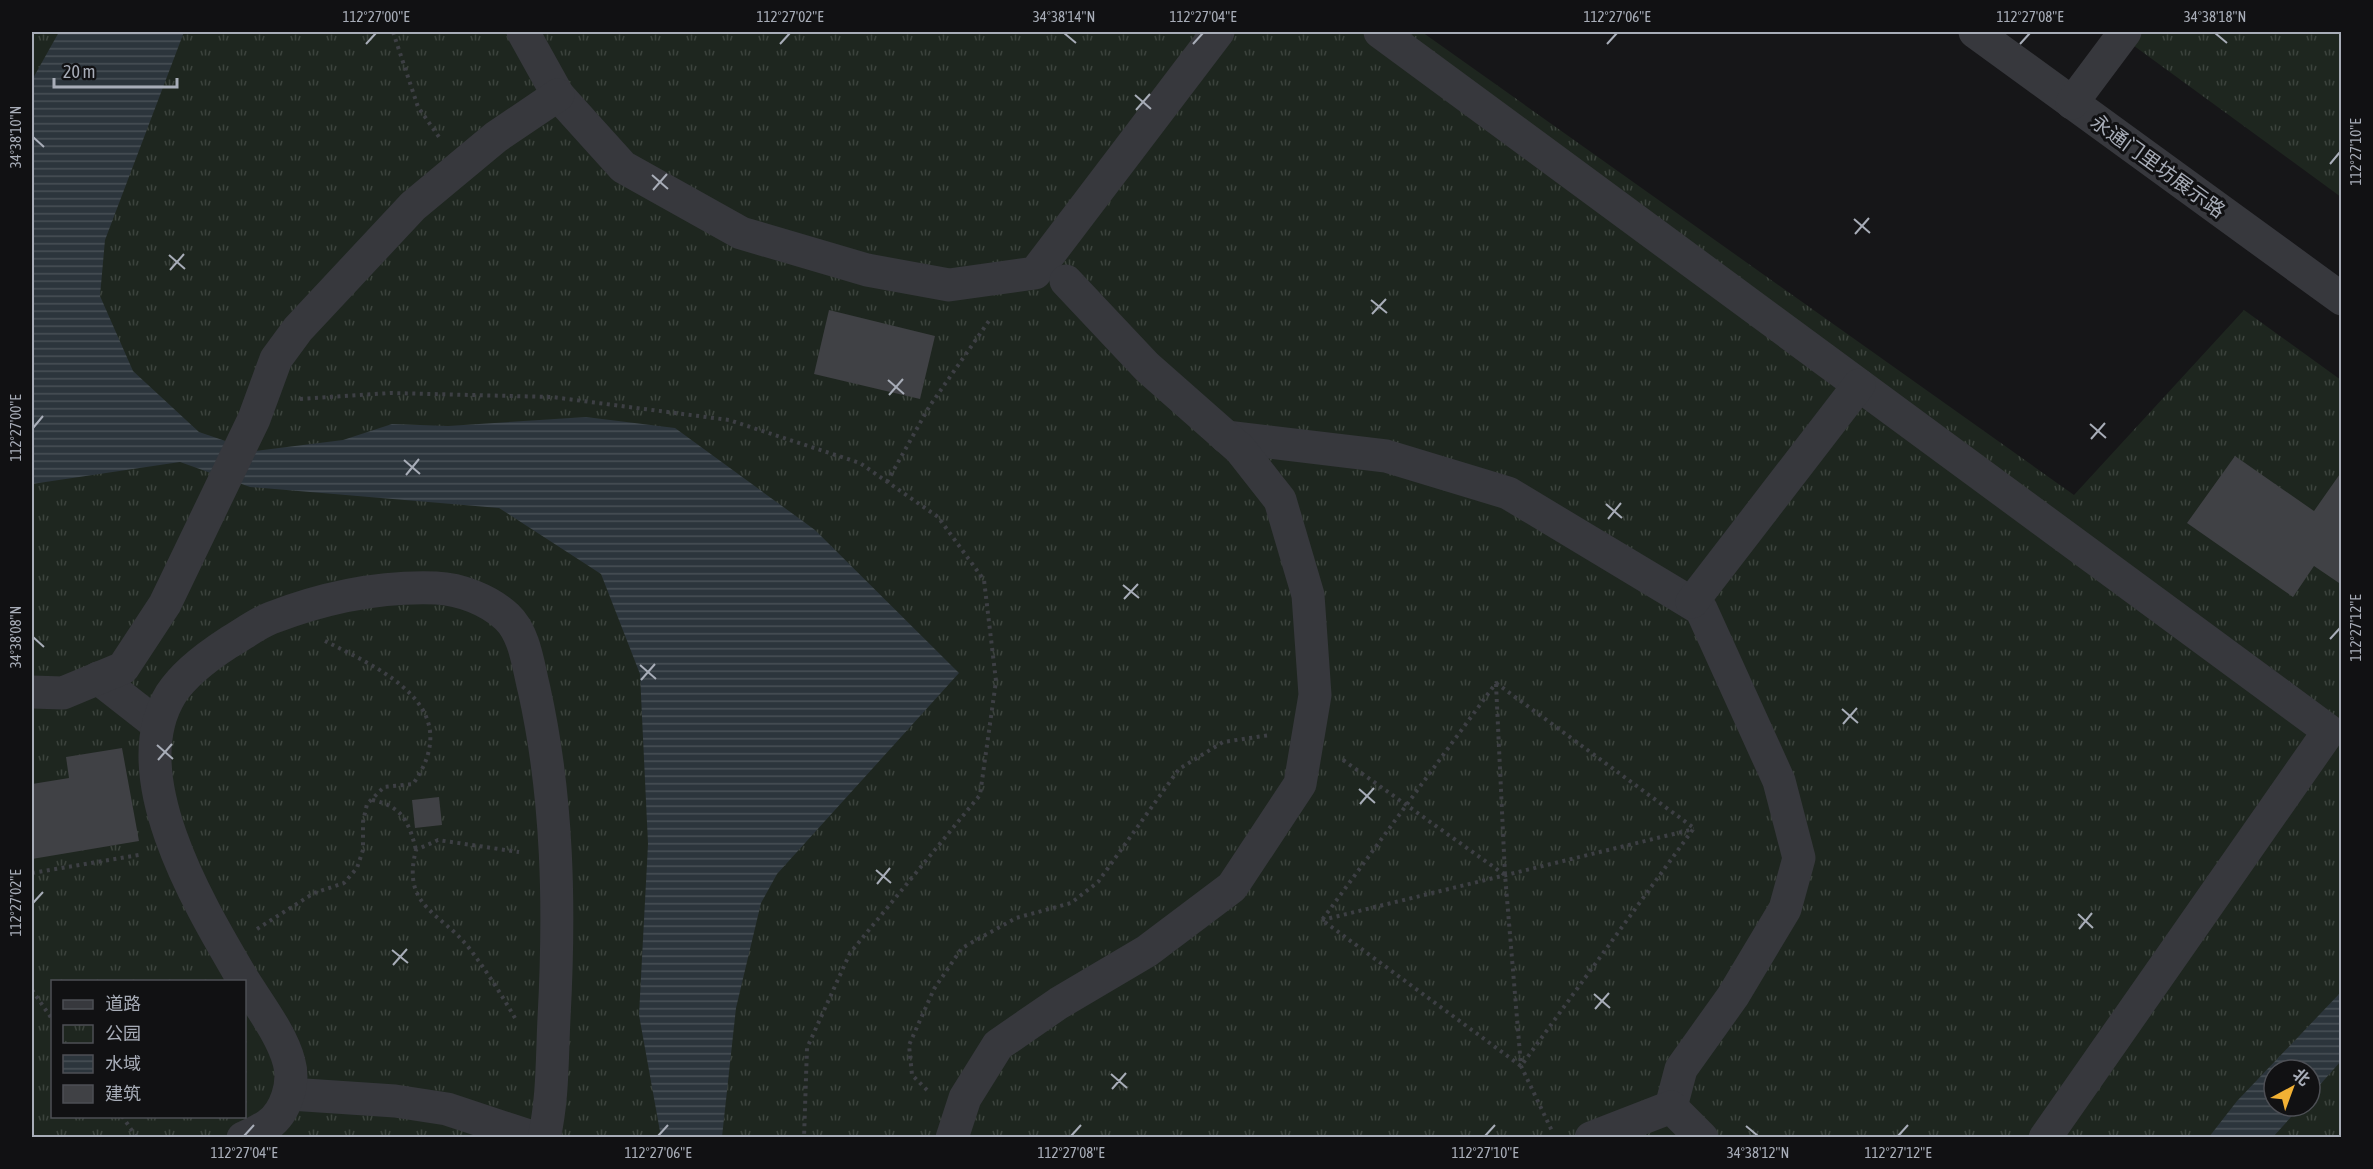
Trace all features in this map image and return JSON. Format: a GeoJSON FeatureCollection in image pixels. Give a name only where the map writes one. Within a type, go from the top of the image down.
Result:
{"type":"FeatureCollection","features":[{"type":"Feature","properties":{"kind":"street"},"geometry":{"type":"LineString","coordinates":[[523,32],[558,94],[623,167],[741,233],[867,270],[949,285],[1041,277],[1148,367],[1240,449],[1280,500],[1308,596],[1315,695],[1300,784],[1232,887],[1147,951],[1059,1003],[998,1045],[965,1098],[955,1129]]}},
{"type":"Feature","properties":{"kind":"street"},"geometry":{"type":"LineString","coordinates":[[1041,277],[1068,231],[1218,32]]}},
{"type":"Feature","properties":{"kind":"street"},"geometry":{"type":"LineString","coordinates":[[1380,32],[2335,735],[2045,1137]]}},
{"type":"Feature","properties":{"kind":"street","name":"永通门里坊展示路"},"geometry":{"type":"LineString","coordinates":[[1975,32],[2342,299]]}},
{"type":"Feature","properties":{"kind":"street"},"geometry":{"type":"LineString","coordinates":[[2072,103],[2125,32]]}},
{"type":"Feature","properties":{"kind":"street"},"geometry":{"type":"LineString","coordinates":[[32,692],[63,693],[123,668],[165,604],[257,411],[276,359],[298,329],[413,206],[496,137],[558,94]]}},
{"type":"Feature","properties":{"kind":"street"},"geometry":{"type":"LineString","coordinates":[[1692,602],[1859,385]]}},
{"type":"Feature","properties":{"kind":"street"},"geometry":{"type":"LineString","coordinates":[[1226,437],[1386,456],[1508,493],[1701,609],[1779,782],[1799,858],[1785,909],[1732,996],[1681,1069],[1671,1107]]}},
{"type":"Feature","properties":{"kind":"street"},"geometry":{"type":"LineString","coordinates":[[244,980],[205,916],[175,849],[156,783],[158,725],[171,693],[209,656],[268,619],[333,600],[398,587],[446,588],[479,598],[508,618],[525,648],[539,712],[555,815],[558,946],[553,1052],[544,1137]]}},
{"type":"Feature","properties":{"kind":"street"},"geometry":{"type":"LineString","coordinates":[[98,678],[158,725]]}},
{"type":"Feature","properties":{"kind":"street"},"geometry":{"type":"LineString","coordinates":[[243,1137],[270,1124],[290,1095],[290,1063],[273,1028],[246,983]]}},
{"type":"Feature","properties":{"kind":"street"},"geometry":{"type":"LineString","coordinates":[[290,1095],[395,1101],[447,1109],[535,1137]]}},
{"type":"Feature","properties":{"kind":"street"},"geometry":{"type":"LineString","coordinates":[[1591,1137],[1671,1107]]}},
{"type":"Feature","properties":{"kind":"street"},"geometry":{"type":"LineString","coordinates":[[1671,1107],[1702,1137]]}},
{"type":"Feature","properties":{"kind":"path"},"geometry":{"type":"LineString","coordinates":[[393,32],[418,107],[461,166]]}},
{"type":"Feature","properties":{"kind":"path"},"geometry":{"type":"LineString","coordinates":[[887,482],[929,407],[1041,277]]}},
{"type":"Feature","properties":{"kind":"path"},"geometry":{"type":"LineString","coordinates":[[257,411],[391,393],[552,397],[729,420],[860,463],[938,517],[984,580],[996,681],[980,795],[850,953],[807,1048],[804,1137]]}},
{"type":"Feature","properties":{"kind":"path"},"geometry":{"type":"LineString","coordinates":[[225,948],[284,914],[314,893],[344,883],[357,868],[363,850],[363,822],[367,804],[384,787],[413,784],[426,765],[431,735],[424,707],[376,667],[317,637],[268,619]]}},
{"type":"Feature","properties":{"kind":"path"},"geometry":{"type":"LineString","coordinates":[[1322,920],[1496,683]]}},
{"type":"Feature","properties":{"kind":"path"},"geometry":{"type":"LineString","coordinates":[[1496,683],[1694,828]]}},
{"type":"Feature","properties":{"kind":"path"},"geometry":{"type":"LineString","coordinates":[[1496,683],[1505,875],[1521,1066],[1556,1137]]}},
{"type":"Feature","properties":{"kind":"path"},"geometry":{"type":"LineString","coordinates":[[955,1129],[912,1076],[909,1045],[934,989],[962,948],[1016,918],[1071,903],[1098,882],[1179,769],[1223,742],[1266,735],[1308,739],[1407,805],[1505,875]]}},
{"type":"Feature","properties":{"kind":"path"},"geometry":{"type":"LineString","coordinates":[[371,800],[389,804],[402,815],[411,831],[416,850],[412,878],[421,903],[467,946],[518,1022],[553,1052]]}},
{"type":"Feature","properties":{"kind":"path"},"geometry":{"type":"LineString","coordinates":[[1322,920],[1694,828]]}},
{"type":"Feature","properties":{"kind":"path"},"geometry":{"type":"LineString","coordinates":[[1521,1066],[1694,828]]}},
{"type":"Feature","properties":{"kind":"path"},"geometry":{"type":"LineString","coordinates":[[416,850],[438,840],[556,855]]}},
{"type":"Feature","properties":{"kind":"path"},"geometry":{"type":"LineString","coordinates":[[32,873],[175,849]]}},
{"type":"Feature","properties":{"kind":"path"},"geometry":{"type":"LineString","coordinates":[[1322,920],[1521,1066]]}},
{"type":"Feature","properties":{"kind":"path"},"geometry":{"type":"LineString","coordinates":[[32,990],[51,1018]]}},
{"type":"Feature","properties":{"kind":"path"},"geometry":{"type":"LineString","coordinates":[[123,1118],[137,1137]]}},
{"type":"Feature","properties":{"kind":"green space"},"geometry":{"type":"Polygon","coordinates":[[[32,32],[1422,32],[2074,495],[2244,310],[2341,380],[2341,1137],[32,1137],[32,32]]]}},
{"type":"Feature","properties":{"kind":"green space"},"geometry":{"type":"Polygon","coordinates":[[[2115,32],[2341,32],[2341,197],[2115,32]]]}},
{"type":"Feature","properties":{"kind":"water"},"geometry":{"type":"Polygon","coordinates":[[[59,32],[184,32],[105,240],[100,296],[133,371],[199,432],[255,451],[343,440],[392,424],[448,426],[586,417],[675,428],[815,530],[959,673],[777,874],[761,903],[736,1008],[722,1137],[661,1137],[639,1015],[648,844],[640,674],[601,574],[499,508],[250,487],[180,462],[32,484],[32,80],[59,32]]]}},
{"type":"Feature","properties":{"kind":"water"},"geometry":{"type":"Polygon","coordinates":[[[2341,992],[2341,1061],[2322,1082],[2322,1058],[2278,1058],[2341,992]]]}},
{"type":"Feature","properties":{"kind":"water"},"geometry":{"type":"Polygon","coordinates":[[[2262,1075],[2262,1118],[2290,1118],[2273,1137],[2209,1137],[2237,1101],[2262,1075]]]}},
{"type":"Feature","properties":{"kind":"building"},"geometry":{"type":"Polygon","coordinates":[[[829,310],[935,336],[920,399],[814,374],[829,310]]]}},
{"type":"Feature","properties":{"kind":"building"},"geometry":{"type":"Polygon","coordinates":[[[2235,456],[2314,511],[2342,471],[2342,585],[2314,566],[2293,597],[2187,523],[2235,456]]]}},
{"type":"Feature","properties":{"kind":"building"},"geometry":{"type":"Polygon","coordinates":[[[122,748],[139,841],[32,859],[32,784],[69,778],[66,757],[122,748]]]}},
{"type":"Feature","properties":{"kind":"building"},"geometry":{"type":"Polygon","coordinates":[[[439,797],[442,825],[415,828],[412,800],[439,797]]]}}]}
